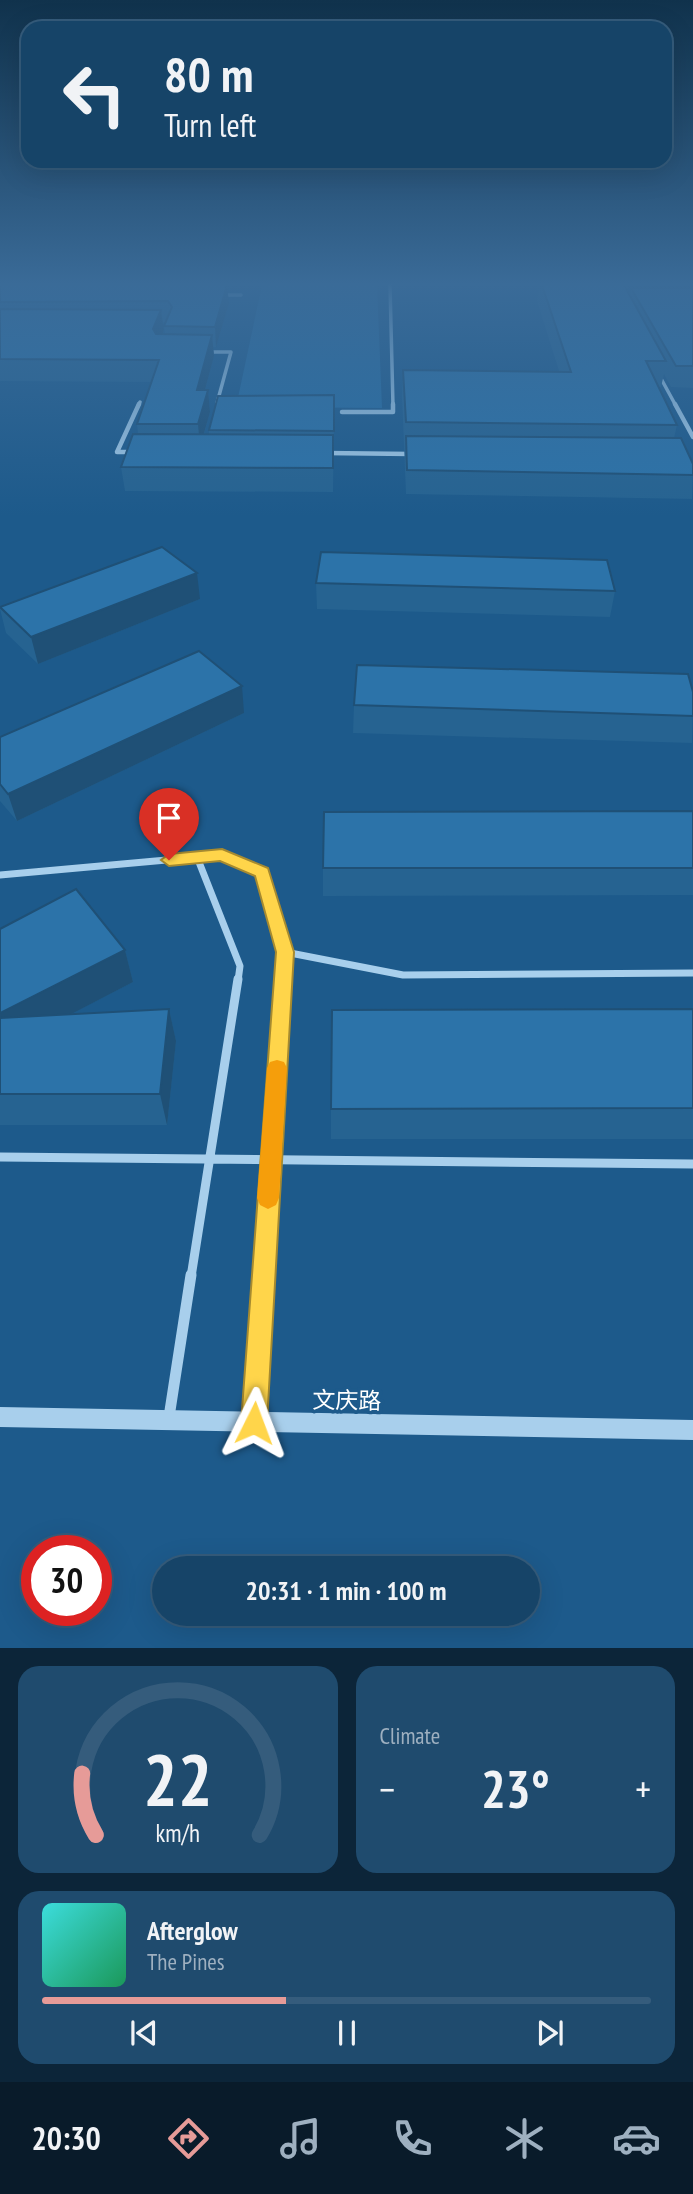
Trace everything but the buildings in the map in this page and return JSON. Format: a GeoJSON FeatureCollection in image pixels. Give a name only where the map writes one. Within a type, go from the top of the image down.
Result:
{"type":"FeatureCollection","features":[{"type":"Feature","properties":{"kind":"street"},"geometry":{"type":"LineString","coordinates":[[214,415],[228,362]]}},
{"type":"Feature","properties":{"kind":"street"},"geometry":{"type":"LineString","coordinates":[[342,412],[393,412],[392,362]]}},
{"type":"Feature","properties":{"kind":"street"},"geometry":{"type":"LineString","coordinates":[[655,368],[693,438]]}},
{"type":"Feature","properties":{"kind":"street"},"geometry":{"type":"LineString","coordinates":[[140,402],[117,452],[142,452]]}},
{"type":"Feature","properties":{"kind":"street"},"geometry":{"type":"LineString","coordinates":[[316,453],[413,454]]}},
{"type":"Feature","properties":{"kind":"street"},"geometry":{"type":"LineString","coordinates":[[0,875],[222,855],[262,872],[285,952],[254,1423]]}},
{"type":"Feature","properties":{"kind":"street"},"geometry":{"type":"LineString","coordinates":[[169,1420],[240,966],[197,857]]}},
{"type":"Feature","properties":{"kind":"street"},"geometry":{"type":"LineString","coordinates":[[285,952],[403,975],[693,973]]}},
{"type":"Feature","properties":{"kind":"street"},"geometry":{"type":"LineString","coordinates":[[0,1157],[693,1164]]}},
{"type":"Feature","properties":{"kind":"street","name":"文庆路"},"geometry":{"type":"LineString","coordinates":[[0,1417],[693,1430]]}},
{"type":"Feature","properties":{"kind":"shaded area"},"geometry":{"type":"Polygon","coordinates":[[[246,362],[380,362],[382,408],[236,407],[246,362]]]}},
{"type":"Feature","properties":{"kind":"slow traffic"},"geometry":{"type":"LineString","coordinates":[[268,1198],[277,1068]]}},
{"type":"Feature","properties":{"kind":"route"},"geometry":{"type":"LineString","coordinates":[[169,860],[222,855],[262,872],[285,952],[254,1423]]}}]}
